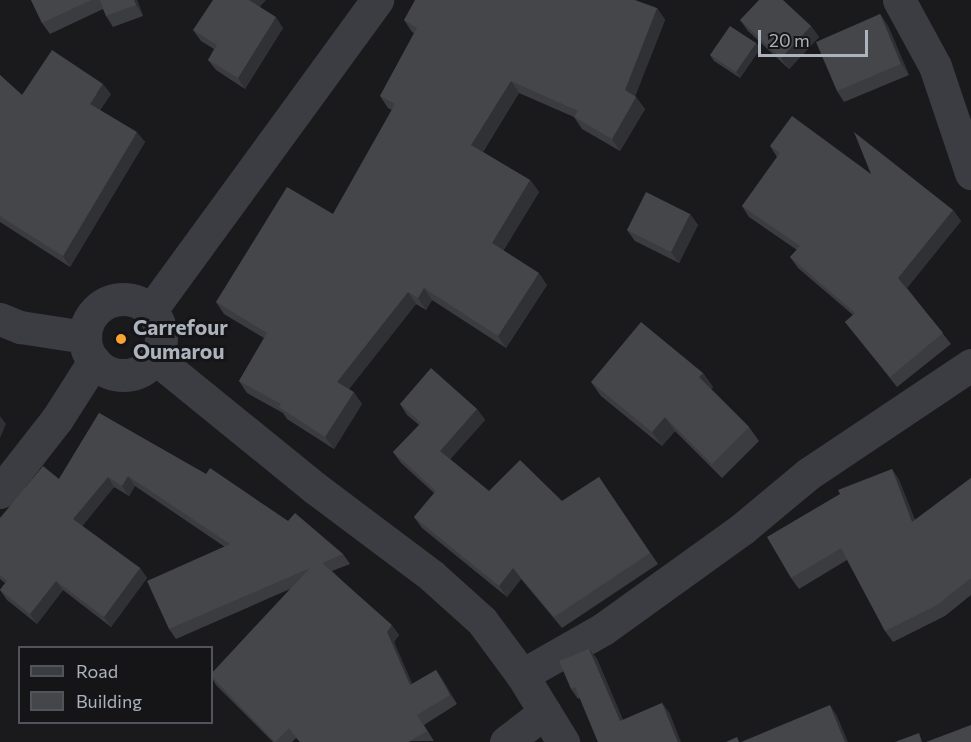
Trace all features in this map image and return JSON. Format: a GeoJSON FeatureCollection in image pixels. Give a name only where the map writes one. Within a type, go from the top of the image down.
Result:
{"type":"FeatureCollection","features":[{"type":"Feature","properties":{"kind":"street"},"geometry":{"type":"LineString","coordinates":[[151,310],[377,0]]}},
{"type":"Feature","properties":{"kind":"street"},"geometry":{"type":"LineString","coordinates":[[899,0],[934,66],[959,94],[971,173]]}},
{"type":"Feature","properties":{"kind":"street"},"geometry":{"type":"LineString","coordinates":[[0,318],[20,327],[89,349],[113,373],[136,372],[155,358],[161,333],[151,310],[134,301],[115,300],[93,313],[89,349],[57,419],[0,492]]}},
{"type":"Feature","properties":{"kind":"street"},"geometry":{"type":"LineString","coordinates":[[155,358],[315,489],[432,576],[482,621],[522,675],[563,742]]}},
{"type":"Feature","properties":{"kind":"street"},"geometry":{"type":"LineString","coordinates":[[522,675],[603,629],[742,529],[808,474],[971,365]]}},
{"type":"Feature","properties":{"kind":"street"},"geometry":{"type":"LineString","coordinates":[[506,742],[545,712]]}},
{"type":"Feature","properties":{"kind":"building"},"geometry":{"type":"Polygon","coordinates":[[[31,0],[91,0],[42,23],[31,0]]]}},
{"type":"Feature","properties":{"kind":"building"},"geometry":{"type":"Polygon","coordinates":[[[100,0],[134,0],[136,5],[106,16],[100,0]]]}},
{"type":"Feature","properties":{"kind":"building"},"geometry":{"type":"Polygon","coordinates":[[[213,0],[249,0],[276,17],[238,78],[208,60],[217,45],[193,30],[213,0]]]}},
{"type":"Feature","properties":{"kind":"building"},"geometry":{"type":"Polygon","coordinates":[[[415,0],[635,0],[657,8],[625,90],[636,97],[612,139],[574,117],[578,111],[511,81],[471,145],[530,180],[492,243],[539,273],[498,336],[424,288],[418,298],[408,292],[337,382],[354,392],[325,437],[279,407],[281,404],[239,381],[267,333],[216,302],[287,187],[333,214],[395,104],[380,96],[417,28],[404,20],[415,0]]]}},
{"type":"Feature","properties":{"kind":"building"},"geometry":{"type":"Polygon","coordinates":[[[759,0],[783,0],[811,26],[781,58],[740,20],[759,0]]]}},
{"type":"Feature","properties":{"kind":"building"},"geometry":{"type":"Polygon","coordinates":[[[880,14],[901,64],[837,91],[816,42],[880,14]]]}},
{"type":"Feature","properties":{"kind":"building"},"geometry":{"type":"Polygon","coordinates":[[[730,26],[756,43],[736,72],[710,55],[730,26]]]}},
{"type":"Feature","properties":{"kind":"building"},"geometry":{"type":"Polygon","coordinates":[[[52,50],[103,84],[90,104],[137,132],[63,256],[0,216],[0,75],[22,95],[52,50]]]}},
{"type":"Feature","properties":{"kind":"building"},"geometry":{"type":"Polygon","coordinates":[[[792,116],[871,174],[854,132],[953,210],[898,278],[943,333],[890,377],[845,322],[855,313],[790,257],[800,246],[742,206],[780,153],[770,146],[792,116]]]}},
{"type":"Feature","properties":{"kind":"building"},"geometry":{"type":"Polygon","coordinates":[[[646,192],[690,214],[671,252],[627,230],[646,192]]]}},
{"type":"Feature","properties":{"kind":"building"},"geometry":{"type":"Polygon","coordinates":[[[641,322],[703,373],[699,377],[749,427],[712,464],[665,417],[652,432],[591,382],[641,322]]]}},
{"type":"Feature","properties":{"kind":"building"},"geometry":{"type":"Polygon","coordinates":[[[431,368],[477,409],[440,451],[489,491],[520,460],[562,501],[599,477],[650,553],[554,617],[513,568],[499,586],[414,517],[436,491],[393,452],[421,423],[400,404],[431,368]]]}},
{"type":"Feature","properties":{"kind":"building"},"geometry":{"type":"Polygon","coordinates":[[[99,413],[206,474],[210,468],[288,521],[295,513],[343,554],[322,563],[392,625],[387,632],[410,685],[436,670],[450,695],[417,715],[427,731],[409,742],[300,742],[289,728],[275,742],[213,678],[213,672],[310,568],[169,629],[147,581],[230,544],[128,476],[122,486],[108,477],[73,519],[140,568],[104,617],[56,581],[30,614],[0,590],[7,581],[0,575],[0,518],[43,466],[59,479],[99,413]]]}},
{"type":"Feature","properties":{"kind":"building"},"geometry":{"type":"Polygon","coordinates":[[[892,469],[912,522],[971,478],[971,578],[937,605],[885,631],[841,548],[791,578],[767,537],[840,494],[838,490],[892,469]]]}},
{"type":"Feature","properties":{"kind":"building"},"geometry":{"type":"Polygon","coordinates":[[[589,649],[620,721],[662,703],[678,742],[598,742],[575,687],[571,689],[559,661],[589,649]]]}},
{"type":"Feature","properties":{"kind":"building"},"geometry":{"type":"Polygon","coordinates":[[[830,705],[845,742],[741,742],[830,705]]]}},
{"type":"Feature","properties":{"kind":"building"},"geometry":{"type":"Polygon","coordinates":[[[971,725],[971,742],[926,742],[971,725]]]}},
{"type":"Feature","properties":{"kind":"building"},"geometry":{"type":"Polygon","coordinates":[[[919,733],[922,742],[895,742],[919,733]]]}},
{"type":"Feature","properties":{"kind":"building"},"geometry":{"type":"Polygon","coordinates":[[[737,737],[739,742],[726,742],[737,737]]]}},
{"type":"Feature","properties":{"kind":"place","name":"Carrefour Oumarou"},"geometry":{"type":"Point","coordinates":[121,339]}}]}
